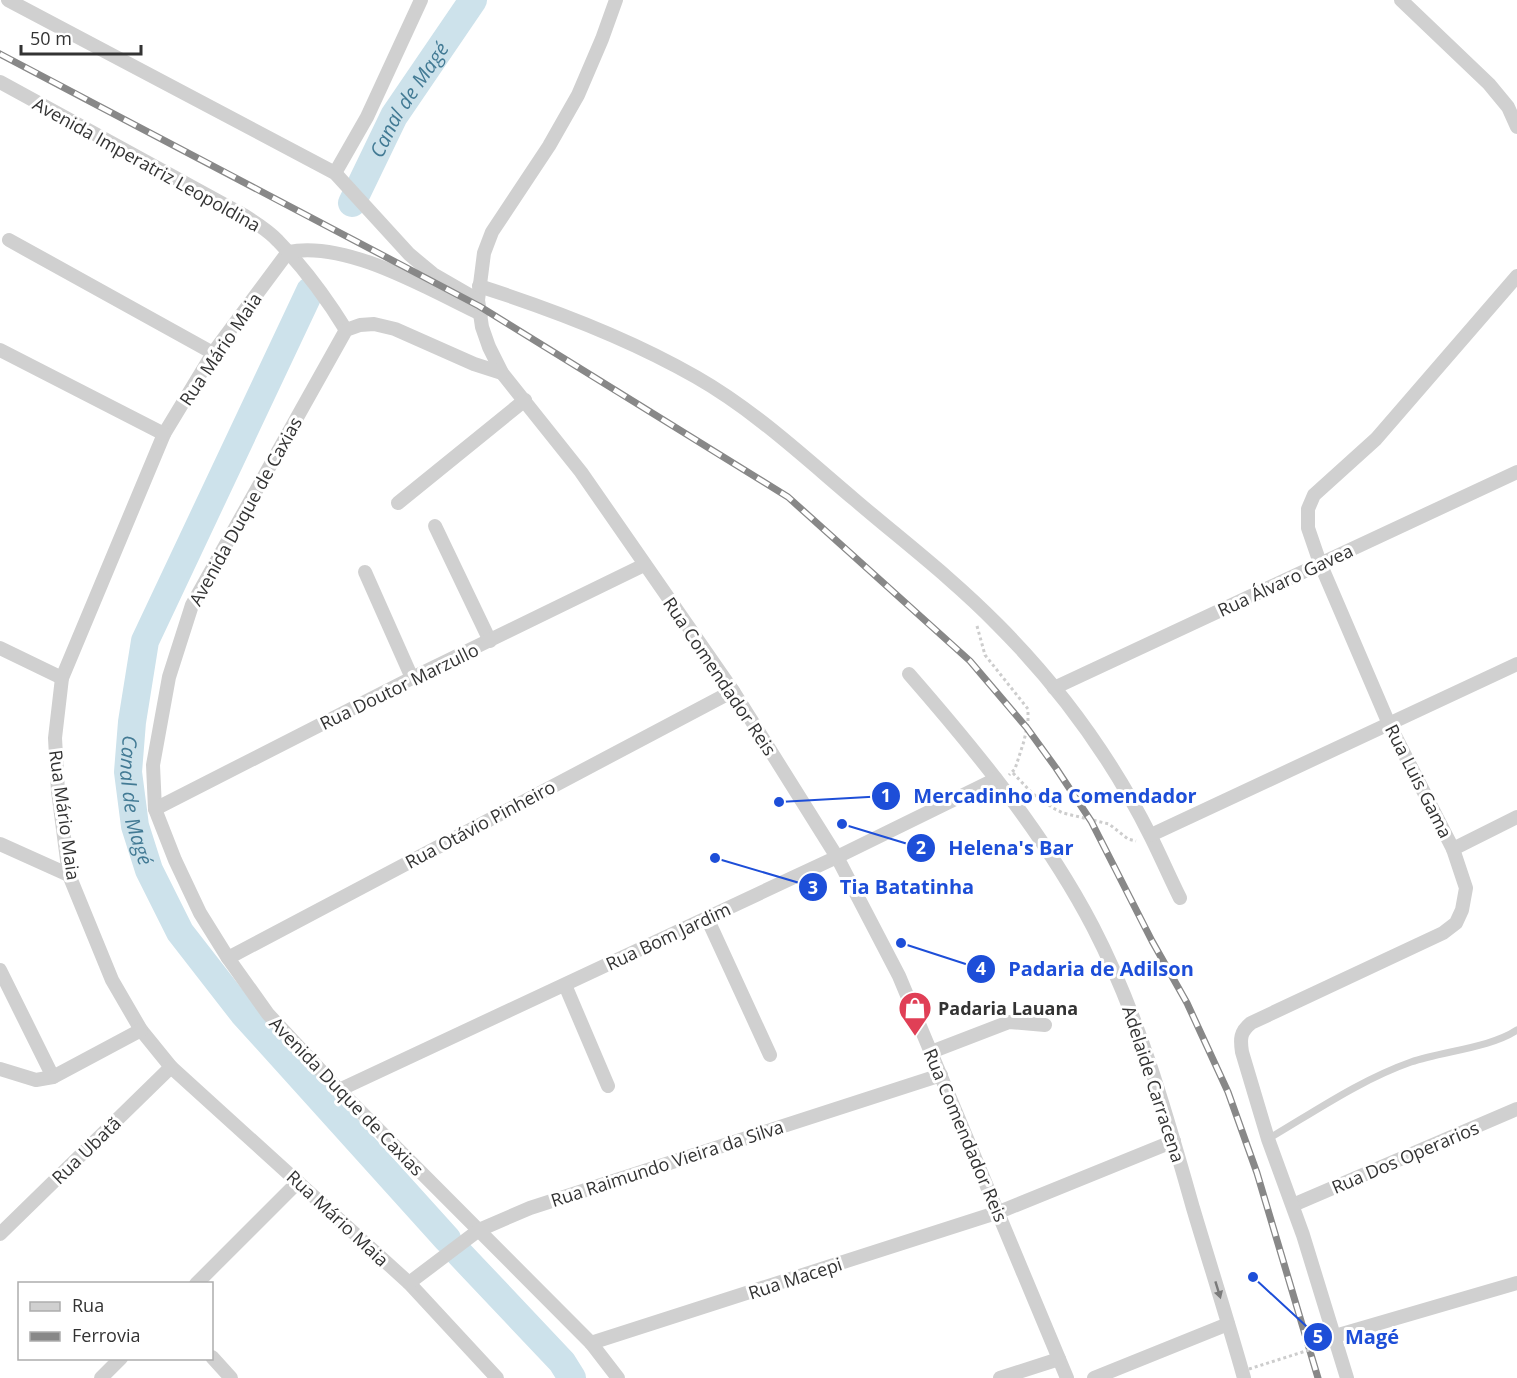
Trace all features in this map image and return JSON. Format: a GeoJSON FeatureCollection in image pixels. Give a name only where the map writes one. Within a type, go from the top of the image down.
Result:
{"type":"FeatureCollection","features":[{"type":"Feature","properties":{"kind":"street"},"geometry":{"type":"LineString","coordinates":[[8,0],[335,173],[390,235],[433,274],[478,293],[534,304],[639,348],[697,377],[765,424],[973,602],[1015,643],[1054,688],[1106,760],[1151,836],[1179,898]]}},
{"type":"Feature","properties":{"kind":"street"},"geometry":{"type":"LineString","coordinates":[[335,173],[367,117],[422,0]]}},
{"type":"Feature","properties":{"kind":"street","name":"Rua Comendador Reis"},"geometry":{"type":"LineString","coordinates":[[616,0],[578,95],[549,146],[492,232],[484,253],[478,293],[489,347],[502,373],[581,472],[733,691],[837,857],[899,976],[1067,1378]]}},
{"type":"Feature","properties":{"kind":"street"},"geometry":{"type":"LineString","coordinates":[[1401,0],[1489,84],[1508,107],[1517,127]]}},
{"type":"Feature","properties":{"kind":"street","name":"Avenida Imperatriz Leopoldina"},"geometry":{"type":"LineString","coordinates":[[0,82],[245,216],[272,235],[330,304],[346,330]]}},
{"type":"Feature","properties":{"kind":"street"},"geometry":{"type":"LineString","coordinates":[[9,240],[213,353]]}},
{"type":"Feature","properties":{"kind":"street"},"geometry":{"type":"LineString","coordinates":[[288,252],[304,249],[359,259],[390,270],[481,314]]}},
{"type":"Feature","properties":{"kind":"street","name":"Rua Mário Maia"},"geometry":{"type":"LineString","coordinates":[[288,252],[213,353],[164,434],[62,678],[55,738],[58,791],[69,875],[112,980],[141,1030],[171,1067],[409,1283],[498,1378]]}},
{"type":"Feature","properties":{"kind":"street","name":"Rua Luis Gama"},"geometry":{"type":"LineString","coordinates":[[1347,1378],[1332,1340],[1303,1235],[1268,1140],[1242,1053],[1240,1041],[1242,1030],[1251,1023],[1443,933],[1456,923],[1462,909],[1466,888],[1453,849],[1389,724],[1320,563],[1308,528],[1308,509],[1314,495],[1376,439],[1517,276]]}},
{"type":"Feature","properties":{"kind":"street"},"geometry":{"type":"LineString","coordinates":[[346,330],[360,325],[374,324],[395,329],[474,364],[502,373]]}},
{"type":"Feature","properties":{"kind":"street","name":"Avenida Duque de Caxias"},"geometry":{"type":"LineString","coordinates":[[346,330],[192,605],[169,677],[153,765],[155,809],[175,860],[200,913],[228,958],[268,1014],[339,1090],[591,1343],[618,1378]]}},
{"type":"Feature","properties":{"kind":"street"},"geometry":{"type":"LineString","coordinates":[[0,350],[164,434]]}},
{"type":"Feature","properties":{"kind":"street"},"geometry":{"type":"LineString","coordinates":[[398,502],[525,400]]}},
{"type":"Feature","properties":{"kind":"street","name":"Rua Álvaro Gavea"},"geometry":{"type":"LineString","coordinates":[[1054,688],[1517,472]]}},
{"type":"Feature","properties":{"kind":"street"},"geometry":{"type":"LineString","coordinates":[[435,526],[490,641]]}},
{"type":"Feature","properties":{"kind":"street","name":"Rua Doutor Marzullo"},"geometry":{"type":"LineString","coordinates":[[155,809],[412,678],[644,565]]}},
{"type":"Feature","properties":{"kind":"street"},"geometry":{"type":"LineString","coordinates":[[365,572],[412,678]]}},
{"type":"Feature","properties":{"kind":"street"},"geometry":{"type":"LineString","coordinates":[[0,648],[62,678]]}},
{"type":"Feature","properties":{"kind":"street"},"geometry":{"type":"LineString","coordinates":[[1151,836],[1517,664]]}},
{"type":"Feature","properties":{"kind":"street","name":"Adelaide Carracena"},"geometry":{"type":"LineString","coordinates":[[909,674],[996,779],[1059,869],[1106,953],[1151,1068],[1228,1324],[1246,1373]]}},
{"type":"Feature","properties":{"kind":"street","name":"Rua Otávio Pinheiro"},"geometry":{"type":"LineString","coordinates":[[228,958],[733,691]]}},
{"type":"Feature","properties":{"kind":"street","name":"Rua Bom Jardim"},"geometry":{"type":"LineString","coordinates":[[339,1090],[837,857],[996,779]]}},
{"type":"Feature","properties":{"kind":"street"},"geometry":{"type":"LineString","coordinates":[[1453,849],[1517,817]]}},
{"type":"Feature","properties":{"kind":"street"},"geometry":{"type":"LineString","coordinates":[[0,844],[69,875]]}},
{"type":"Feature","properties":{"kind":"street"},"geometry":{"type":"LineString","coordinates":[[707,918],[770,1054]]}},
{"type":"Feature","properties":{"kind":"street"},"geometry":{"type":"LineString","coordinates":[[0,970],[53,1077]]}},
{"type":"Feature","properties":{"kind":"street"},"geometry":{"type":"LineString","coordinates":[[565,985],[608,1086]]}},
{"type":"Feature","properties":{"kind":"street"},"geometry":{"type":"LineString","coordinates":[[931,1052],[1009,1022],[1045,1025]]}},
{"type":"Feature","properties":{"kind":"street"},"geometry":{"type":"LineString","coordinates":[[0,1069],[36,1080],[53,1077],[141,1030]]}},
{"type":"Feature","properties":{"kind":"street","name":"Rua Ubatã"},"geometry":{"type":"LineString","coordinates":[[0,1234],[171,1067]]}},
{"type":"Feature","properties":{"kind":"street","name":"Rua Raimundo Vieira da Silva"},"geometry":{"type":"LineString","coordinates":[[409,1283],[479,1230],[530,1209],[575,1192],[940,1075]]}},
{"type":"Feature","properties":{"kind":"street","name":"Rua Dos Operarios"},"geometry":{"type":"LineString","coordinates":[[1293,1205],[1517,1109]]}},
{"type":"Feature","properties":{"kind":"street","name":"Rua Macepi"},"geometry":{"type":"LineString","coordinates":[[591,1343],[999,1212],[1174,1141]]}},
{"type":"Feature","properties":{"kind":"street"},"geometry":{"type":"LineString","coordinates":[[198,1282],[298,1182]]}},
{"type":"Feature","properties":{"kind":"street"},"geometry":{"type":"LineString","coordinates":[[1332,1340],[1517,1283]]}},
{"type":"Feature","properties":{"kind":"street"},"geometry":{"type":"LineString","coordinates":[[1094,1378],[1228,1324]]}},
{"type":"Feature","properties":{"kind":"street"},"geometry":{"type":"LineString","coordinates":[[213,1359],[231,1378]]}},
{"type":"Feature","properties":{"kind":"street"},"geometry":{"type":"LineString","coordinates":[[1000,1378],[1059,1359]]}},
{"type":"Feature","properties":{"kind":"street"},"geometry":{"type":"LineString","coordinates":[[101,1378],[120,1360]]}},
{"type":"Feature","properties":{"kind":"lane"},"geometry":{"type":"LineString","coordinates":[[1268,1140],[1361,1084],[1410,1062],[1490,1042],[1517,1030]]}},
{"type":"Feature","properties":{"kind":"path"},"geometry":{"type":"LineString","coordinates":[[973,602],[971,612],[979,630],[985,655],[1028,709],[1024,741],[1013,773]]}},
{"type":"Feature","properties":{"kind":"path"},"geometry":{"type":"LineString","coordinates":[[996,779],[1013,773]]}},
{"type":"Feature","properties":{"kind":"path"},"geometry":{"type":"LineString","coordinates":[[1013,773],[1033,794],[1063,813],[1109,824],[1132,841],[1151,836]]}},
{"type":"Feature","properties":{"kind":"path"},"geometry":{"type":"LineString","coordinates":[[1246,1373],[1332,1340]]}},
{"type":"Feature","properties":{"kind":"waterway","name":"Canal de Magé"},"geometry":{"type":"LineString","coordinates":[[352,203],[394,116],[473,0]]}},
{"type":"Feature","properties":{"kind":"waterway","name":"Canal de Magé"},"geometry":{"type":"LineString","coordinates":[[310,291],[145,641],[132,722],[128,772],[135,826],[149,870],[180,932],[243,1013],[447,1239]]}},
{"type":"Feature","properties":{"kind":"waterway","name":"Canal de Magé"},"geometry":{"type":"LineString","coordinates":[[459,1253],[562,1362],[572,1378]]}},
{"type":"Feature","properties":{"kind":"railway"},"geometry":{"type":"LineString","coordinates":[[0,54],[479,306],[788,497],[970,661],[1027,728],[1091,821],[1152,941],[1187,1003],[1228,1092],[1257,1173],[1318,1378]]}},
{"type":"Feature","properties":{"kind":"place","name":"Mercadinho da Comendador"},"geometry":{"type":"Point","coordinates":[779,802]}},
{"type":"Feature","properties":{"kind":"place","name":"Helena's Bar"},"geometry":{"type":"Point","coordinates":[842,824]}},
{"type":"Feature","properties":{"kind":"place","name":"Tia Batatinha"},"geometry":{"type":"Point","coordinates":[715,858]}},
{"type":"Feature","properties":{"kind":"place","name":"Padaria de Adilson"},"geometry":{"type":"Point","coordinates":[901,943]}},
{"type":"Feature","properties":{"kind":"place","name":"Padaria Lauana"},"geometry":{"type":"Point","coordinates":[915,1037]}},
{"type":"Feature","properties":{"kind":"place","name":"Magé"},"geometry":{"type":"Point","coordinates":[1253,1277]}}]}
